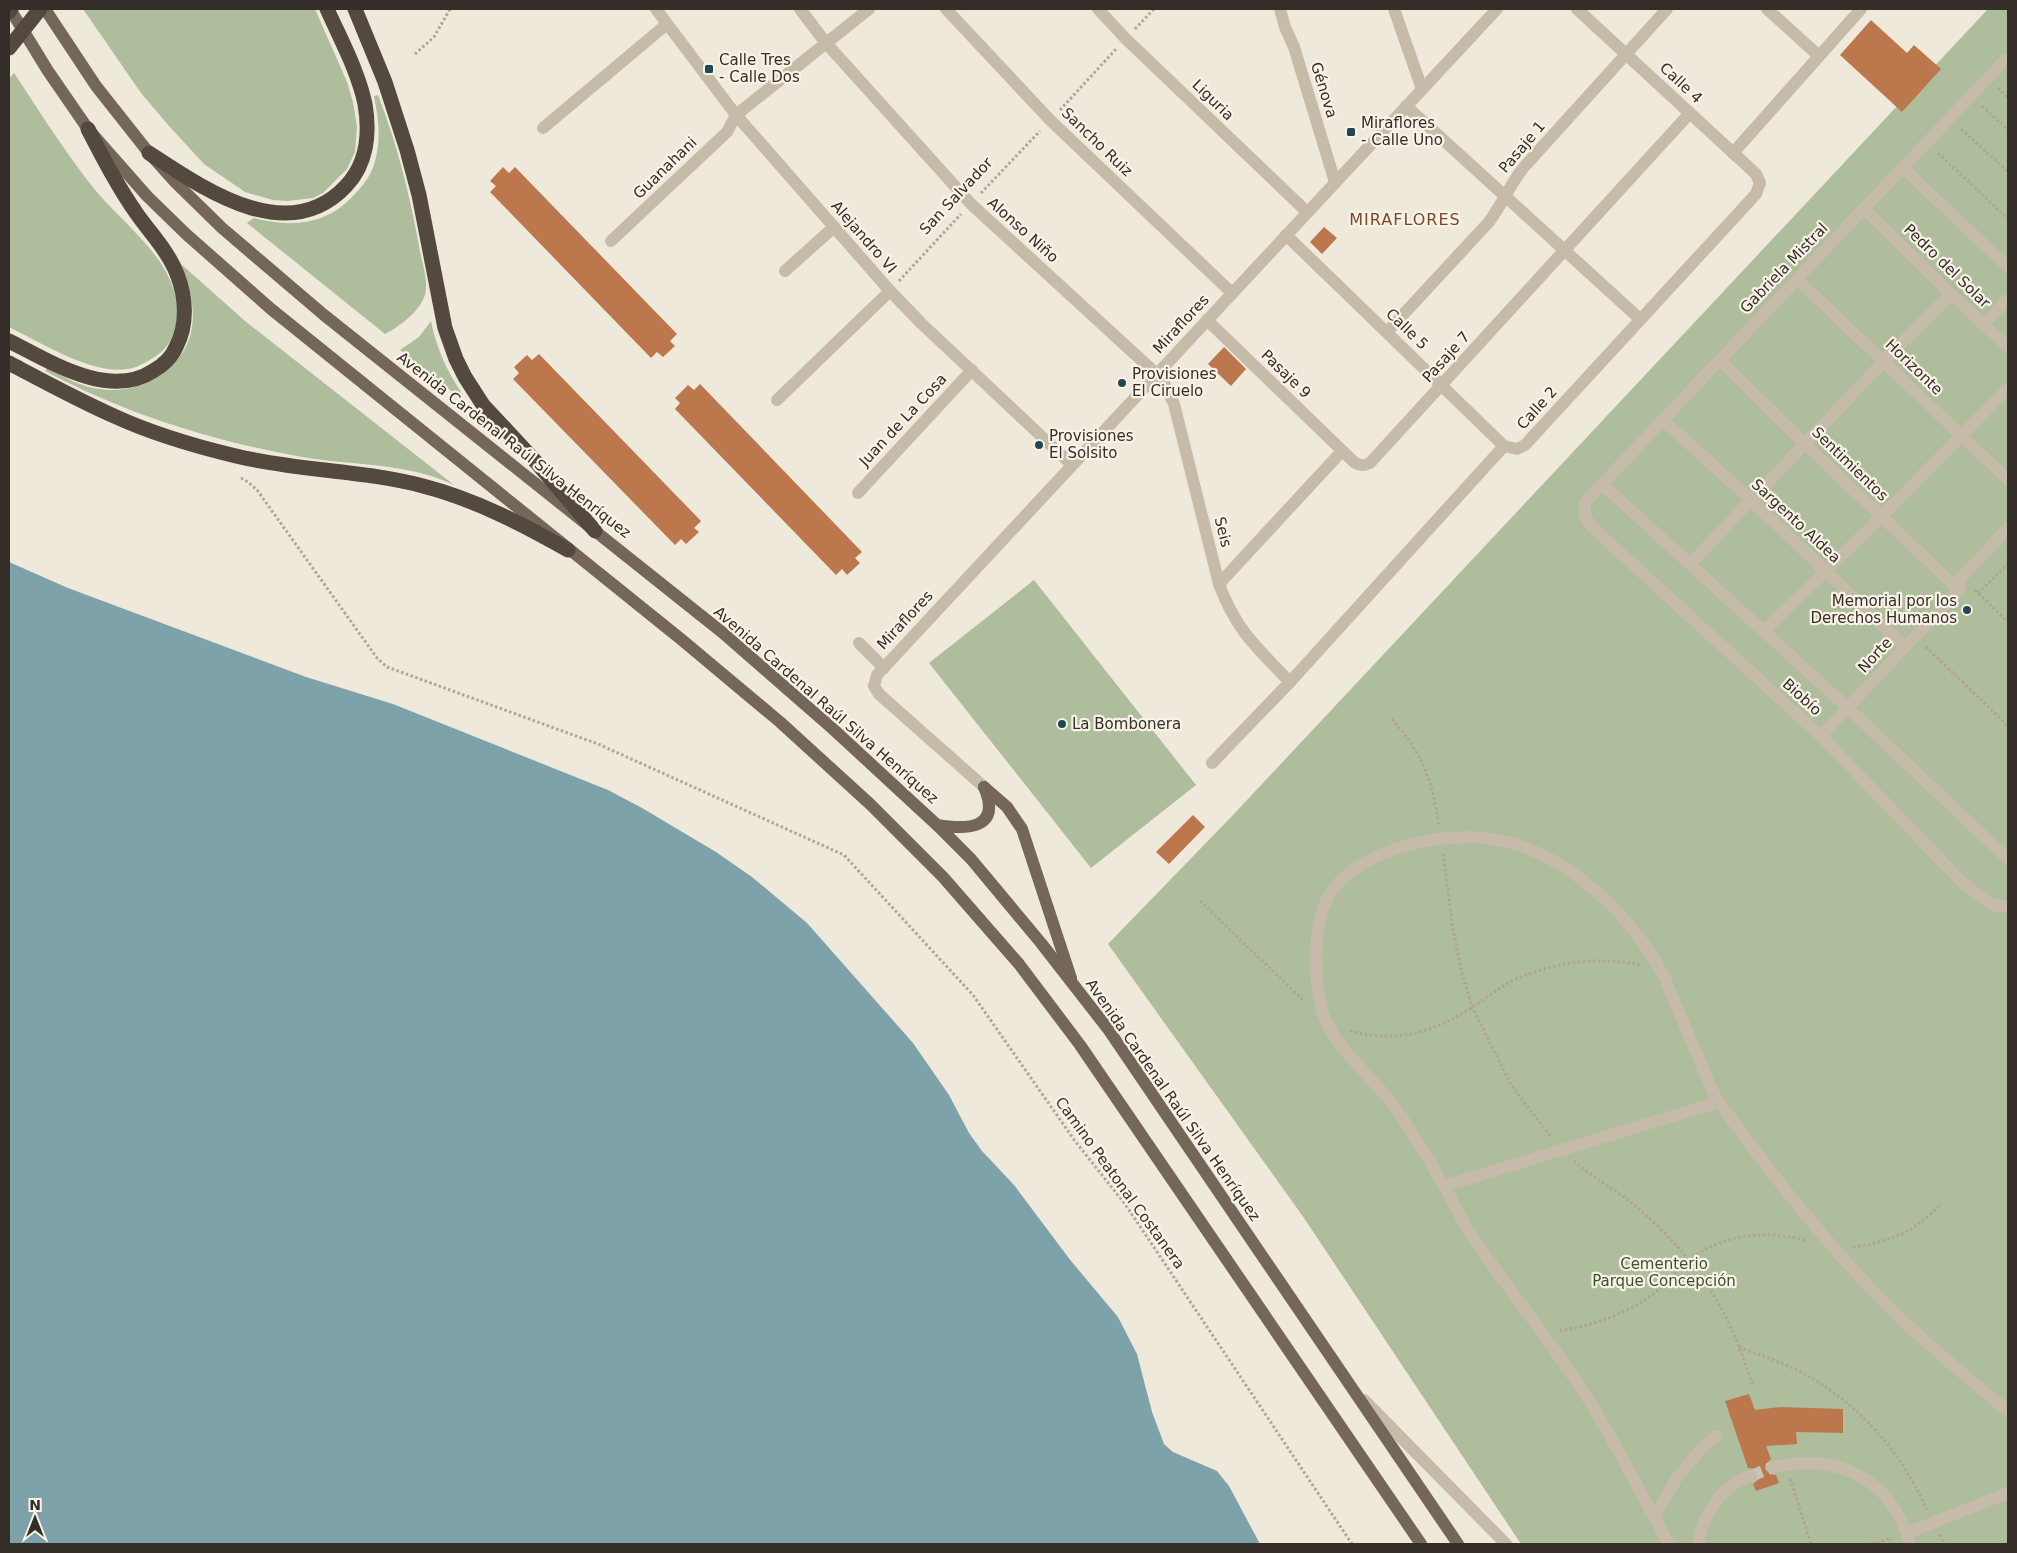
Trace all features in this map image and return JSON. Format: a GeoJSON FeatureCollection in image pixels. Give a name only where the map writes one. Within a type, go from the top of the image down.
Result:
{"type":"FeatureCollection","features":[{"type":"Feature","properties":{"kind":"highway"},"geometry":{"type":"LineString","coordinates":[[9,48],[40,9]]}},
{"type":"Feature","properties":{"kind":"highway"},"geometry":{"type":"LineString","coordinates":[[149,152],[216,193],[238,203],[266,212],[293,214],[304,212],[314,209],[339,194],[349,183],[361,164],[367,142],[367,123],[360,87],[327,9]]}},
{"type":"Feature","properties":{"kind":"highway"},"geometry":{"type":"LineString","coordinates":[[355,9],[385,82],[407,150],[423,213],[445,328],[456,359],[483,405],[595,530]]}},
{"type":"Feature","properties":{"kind":"highway"},"geometry":{"type":"LineString","coordinates":[[9,341],[65,369],[82,375],[114,382],[126,382],[149,374],[175,350],[181,338],[185,317],[182,291],[177,274],[166,253],[120,189],[88,129]]}},
{"type":"Feature","properties":{"kind":"highway"},"geometry":{"type":"LineString","coordinates":[[9,364],[108,414],[174,440],[238,457],[421,485],[459,497],[496,513],[568,550]]}},
{"type":"Feature","properties":{"kind":"main road","name":"Avenida Cardenal Raúl Silva Henríquez"},"geometry":{"type":"LineString","coordinates":[[45,9],[96,86],[149,152],[204,211],[274,273],[595,530],[772,675],[839,734],[971,858],[1041,943],[1108,1030],[1458,1544]]}},
{"type":"Feature","properties":{"kind":"main road"},"geometry":{"type":"LineString","coordinates":[[11,12],[48,71],[88,129],[147,196],[227,271],[568,550],[682,640],[780,722],[896,829],[982,920],[1019,964],[1090,1059],[1421,1544]]}},
{"type":"Feature","properties":{"kind":"main road"},"geometry":{"type":"LineString","coordinates":[[937,825],[964,827],[988,818],[989,808],[984,787]]}},
{"type":"Feature","properties":{"kind":"main road"},"geometry":{"type":"LineString","coordinates":[[984,787],[1007,807],[1022,829],[1074,987]]}},
{"type":"Feature","properties":{"kind":"street","name":"Alejandro VI"},"geometry":{"type":"LineString","coordinates":[[656,9],[736,115],[890,291],[1072,465]]}},
{"type":"Feature","properties":{"kind":"street","name":"Alonso Niño"},"geometry":{"type":"LineString","coordinates":[[800,9],[826,43],[971,204],[1158,373]]}},
{"type":"Feature","properties":{"kind":"street","name":"Guanahani"},"geometry":{"type":"LineString","coordinates":[[611,242],[727,132],[736,115],[868,9]]}},
{"type":"Feature","properties":{"kind":"street","name":"Sancho Ruiz"},"geometry":{"type":"LineString","coordinates":[[946,9],[1050,120],[1232,293]]}},
{"type":"Feature","properties":{"kind":"street","name":"Liguria"},"geometry":{"type":"LineString","coordinates":[[1098,9],[1126,39],[1307,212]]}},
{"type":"Feature","properties":{"kind":"street"},"geometry":{"type":"LineString","coordinates":[[1271,9],[1285,27]]}},
{"type":"Feature","properties":{"kind":"street","name":"Génova"},"geometry":{"type":"LineString","coordinates":[[1280,9],[1285,27],[1294,46],[1335,182]]}},
{"type":"Feature","properties":{"kind":"street"},"geometry":{"type":"LineString","coordinates":[[1394,9],[1422,89]]}},
{"type":"Feature","properties":{"kind":"street","name":"Miraflores"},"geometry":{"type":"LineString","coordinates":[[984,787],[879,694],[874,686],[874,680],[1497,9]]}},
{"type":"Feature","properties":{"kind":"street","name":"Calle 4"},"geometry":{"type":"LineString","coordinates":[[1577,9],[1756,174],[1760,183]]}},
{"type":"Feature","properties":{"kind":"street","name":"Pasaje 1"},"geometry":{"type":"LineString","coordinates":[[1387,332],[1488,223],[1524,166],[1667,9]]}},
{"type":"Feature","properties":{"kind":"street"},"geometry":{"type":"LineString","coordinates":[[1769,9],[1819,56]]}},
{"type":"Feature","properties":{"kind":"street"},"geometry":{"type":"LineString","coordinates":[[1733,153],[1862,9]]}},
{"type":"Feature","properties":{"kind":"street"},"geometry":{"type":"LineString","coordinates":[[543,128],[667,24]]}},
{"type":"Feature","properties":{"kind":"street","name":"Gabriela Mistral"},"geometry":{"type":"LineString","coordinates":[[1585,502],[2004,60],[2008,59]]}},
{"type":"Feature","properties":{"kind":"street"},"geometry":{"type":"LineString","coordinates":[[1406,106],[1640,320]]}},
{"type":"Feature","properties":{"kind":"street","name":"Pasaje 7"},"geometry":{"type":"LineString","coordinates":[[1342,451],[1358,465],[1370,463],[1690,113]]}},
{"type":"Feature","properties":{"kind":"street"},"geometry":{"type":"LineString","coordinates":[[1902,168],[2008,267]]}},
{"type":"Feature","properties":{"kind":"street","name":"Calle 2"},"geometry":{"type":"LineString","coordinates":[[1504,446],[1517,449],[1525,445],[1756,194],[1760,183]]}},
{"type":"Feature","properties":{"kind":"street","name":"Pedro del Solar"},"geometry":{"type":"LineString","coordinates":[[1864,208],[2008,347]]}},
{"type":"Feature","properties":{"kind":"street"},"geometry":{"type":"LineString","coordinates":[[785,271],[834,227]]}},
{"type":"Feature","properties":{"kind":"street","name":"Calle 5"},"geometry":{"type":"LineString","coordinates":[[1286,235],[1504,446]]}},
{"type":"Feature","properties":{"kind":"street","name":"Horizonte"},"geometry":{"type":"LineString","coordinates":[[1797,279],[2008,480]]}},
{"type":"Feature","properties":{"kind":"street"},"geometry":{"type":"LineString","coordinates":[[777,400],[890,291]]}},
{"type":"Feature","properties":{"kind":"street"},"geometry":{"type":"LineString","coordinates":[[1690,564],[1884,361],[1951,294]]}},
{"type":"Feature","properties":{"kind":"street"},"geometry":{"type":"LineString","coordinates":[[1984,324],[2008,299]]}},
{"type":"Feature","properties":{"kind":"street","name":"Pasaje 9"},"geometry":{"type":"LineString","coordinates":[[1207,320],[1342,451]]}},
{"type":"Feature","properties":{"kind":"street","name":"Sentimientos"},"geometry":{"type":"LineString","coordinates":[[1720,360],[1805,444],[1960,585]]}},
{"type":"Feature","properties":{"kind":"street","name":"Juan de La Cosa"},"geometry":{"type":"LineString","coordinates":[[858,493],[972,370]]}},
{"type":"Feature","properties":{"kind":"street","name":"Seis"},"geometry":{"type":"LineString","coordinates":[[1158,373],[1167,386],[1174,404],[1219,584],[1237,623],[1253,644],[1290,682]]}},
{"type":"Feature","properties":{"kind":"street"},"geometry":{"type":"LineString","coordinates":[[1764,631],[1882,516],[2008,388]]}},
{"type":"Feature","properties":{"kind":"street","name":"Sargento Aldea"},"geometry":{"type":"LineString","coordinates":[[1663,420],[1752,501],[1905,647]]}},
{"type":"Feature","properties":{"kind":"street"},"geometry":{"type":"LineString","coordinates":[[1212,763],[1290,682],[1504,446]]}},
{"type":"Feature","properties":{"kind":"street"},"geometry":{"type":"LineString","coordinates":[[1219,584],[1342,451]]}},
{"type":"Feature","properties":{"kind":"street","name":"Biobío"},"geometry":{"type":"LineString","coordinates":[[1602,484],[1848,708],[2008,859]]}},
{"type":"Feature","properties":{"kind":"street","name":"Biobío"},"geometry":{"type":"LineString","coordinates":[[1585,502],[1585,516],[1592,528],[1821,736],[1964,884],[1993,905],[2008,907]]}},
{"type":"Feature","properties":{"kind":"street","name":"Norte"},"geometry":{"type":"LineString","coordinates":[[1821,736],[1915,636],[2008,528]]}},
{"type":"Feature","properties":{"kind":"street"},"geometry":{"type":"LineString","coordinates":[[858,643],[884,668]]}},
{"type":"Feature","properties":{"kind":"street"},"geometry":{"type":"LineString","coordinates":[[1669,1544],[1584,1393],[1470,1233],[1444,1186],[1395,1107],[1344,1050],[1322,1012],[1317,990],[1317,931],[1325,902],[1340,882],[1360,865],[1407,845],[1441,839],[1485,837],[1513,843],[1564,867],[1613,906],[1654,958],[1663,974],[1712,1090],[1761,1161],[1834,1248],[1898,1316],[2008,1411]]}},
{"type":"Feature","properties":{"kind":"street"},"geometry":{"type":"LineString","coordinates":[[1444,1186],[1719,1102]]}},
{"type":"Feature","properties":{"kind":"street"},"geometry":{"type":"LineString","coordinates":[[1350,1385],[1506,1544]]}},
{"type":"Feature","properties":{"kind":"street"},"geometry":{"type":"LineString","coordinates":[[1654,1517],[1678,1476],[1704,1446],[1716,1436]]}},
{"type":"Feature","properties":{"kind":"street"},"geometry":{"type":"LineString","coordinates":[[1779,1465],[1808,1462],[1823,1463],[1852,1472],[1876,1487],[1887,1499],[1900,1518],[1908,1539],[1932,1522],[2008,1493]]}},
{"type":"Feature","properties":{"kind":"street"},"geometry":{"type":"LineString","coordinates":[[1698,1544],[1704,1520],[1718,1499],[1741,1479],[1750,1476]]}},
{"type":"Feature","properties":{"kind":"path"},"geometry":{"type":"LineString","coordinates":[[415,54],[434,37],[450,9]]}},
{"type":"Feature","properties":{"kind":"path","name":"San Salvador"},"geometry":{"type":"LineString","coordinates":[[890,291],[1154,9]]}},
{"type":"Feature","properties":{"kind":"path"},"geometry":{"type":"LineString","coordinates":[[1971,96],[2008,130]]}},
{"type":"Feature","properties":{"kind":"path"},"geometry":{"type":"LineString","coordinates":[[1949,119],[2008,172]]}},
{"type":"Feature","properties":{"kind":"path"},"geometry":{"type":"LineString","coordinates":[[1926,143],[2008,219]]}},
{"type":"Feature","properties":{"kind":"path","name":"Camino Peatonal Costanera"},"geometry":{"type":"LineString","coordinates":[[241,478],[257,490],[377,658],[387,667],[598,744],[844,855],[973,995],[1076,1141],[1125,1204],[1352,1544]]}},
{"type":"Feature","properties":{"kind":"path"},"geometry":{"type":"LineString","coordinates":[[1978,593],[2008,564]]}},
{"type":"Feature","properties":{"kind":"path"},"geometry":{"type":"LineString","coordinates":[[1960,585],[1978,593],[2008,622]]}},
{"type":"Feature","properties":{"kind":"path"},"geometry":{"type":"LineString","coordinates":[[1915,636],[2008,726]]}},
{"type":"Feature","properties":{"kind":"path"},"geometry":{"type":"LineString","coordinates":[[1392,719],[1408,737],[1420,756],[1430,778],[1461,970],[1472,1007],[1511,1085],[1562,1150],[1583,1169],[1639,1208],[1668,1237],[1708,1285],[1739,1347],[1753,1386]]}},
{"type":"Feature","properties":{"kind":"path"},"geometry":{"type":"LineString","coordinates":[[1200,901],[1305,1002]]}},
{"type":"Feature","properties":{"kind":"path"},"geometry":{"type":"LineString","coordinates":[[1327,1021],[1341,1028],[1375,1036],[1412,1035],[1429,1030],[1472,1007],[1497,989],[1520,977],[1568,963],[1597,960],[1624,962],[1644,966],[1663,974]]}},
{"type":"Feature","properties":{"kind":"path"},"geometry":{"type":"LineString","coordinates":[[1542,1334],[1583,1327],[1627,1310],[1656,1292],[1687,1261],[1711,1244],[1755,1235],[1792,1236],[1834,1248],[1871,1244],[1896,1237],[1930,1217],[1941,1203]]}},
{"type":"Feature","properties":{"kind":"path"},"geometry":{"type":"LineString","coordinates":[[1739,1347],[1793,1368],[1839,1397],[1860,1415],[1884,1439],[1901,1462],[1916,1486],[1932,1522],[1945,1544]]}},
{"type":"Feature","properties":{"kind":"path"},"geometry":{"type":"LineString","coordinates":[[1779,1465],[1810,1544]]}},
{"type":"Feature","properties":{"kind":"green space"},"geometry":{"type":"Polygon","coordinates":[[[83,9],[315,9],[347,82],[353,102],[357,127],[355,152],[347,169],[323,193],[313,198],[287,201],[273,200],[245,192],[204,164],[169,126],[141,93],[83,9]]]}},
{"type":"Feature","properties":{"kind":"green space","name":"Cementerio Parque Concepción"},"geometry":{"type":"Polygon","coordinates":[[[1988,9],[2008,9],[2008,1544],[1521,1544],[1304,1218],[1108,944],[1233,815],[1988,9]]]}},
{"type":"Feature","properties":{"kind":"green space"},"geometry":{"type":"Polygon","coordinates":[[[14,73],[85,177],[152,251],[164,268],[172,285],[177,304],[176,325],[171,339],[160,353],[136,367],[121,370],[88,364],[71,358],[9,327],[9,79],[14,73]]]}},
{"type":"Feature","properties":{"kind":"green space"},"geometry":{"type":"Polygon","coordinates":[[[378,95],[402,170],[426,283],[425,295],[417,309],[405,321],[385,334],[247,223],[254,218],[281,223],[307,222],[320,218],[343,206],[361,188],[375,163],[379,134],[374,96],[378,95]]]}},
{"type":"Feature","properties":{"kind":"green space"},"geometry":{"type":"Polygon","coordinates":[[[181,264],[245,321],[454,485],[399,468],[302,457],[202,434],[138,413],[45,371],[47,368],[86,386],[115,390],[142,384],[155,378],[170,367],[181,355],[188,342],[192,327],[191,297],[181,264]]]}},
{"type":"Feature","properties":{"kind":"green space"},"geometry":{"type":"Polygon","coordinates":[[[431,321],[443,360],[463,395],[460,398],[400,350],[419,337],[431,321]]]}},
{"type":"Feature","properties":{"kind":"green space","name":"La Bombonera"},"geometry":{"type":"Polygon","coordinates":[[[1034,580],[1196,785],[1091,868],[929,663],[1034,580]]]}},
{"type":"Feature","properties":{"kind":"water"},"geometry":{"type":"Polygon","coordinates":[[[9,562],[68,588],[306,677],[393,704],[608,790],[716,852],[752,877],[807,923],[913,1043],[949,1095],[969,1133],[982,1151],[1014,1185],[1071,1261],[1118,1317],[1137,1354],[1152,1412],[1164,1444],[1173,1452],[1217,1471],[1229,1486],[1260,1544],[9,1544],[9,562]]]}},
{"type":"Feature","properties":{"kind":"building"},"geometry":{"type":"Polygon","coordinates":[[[1871,20],[1907,53],[1914,45],[1941,69],[1902,112],[1840,55],[1871,20]]]}},
{"type":"Feature","properties":{"kind":"building"},"geometry":{"type":"Polygon","coordinates":[[[503,167],[509,173],[515,167],[677,334],[670,341],[675,346],[663,357],[657,352],[651,358],[490,192],[496,186],[490,181],[503,167]]]}},
{"type":"Feature","properties":{"kind":"building"},"geometry":{"type":"Polygon","coordinates":[[[1324,227],[1337,238],[1322,254],[1310,242],[1324,227]]]}},
{"type":"Feature","properties":{"kind":"building"},"geometry":{"type":"Polygon","coordinates":[[[1224,347],[1246,369],[1231,386],[1208,364],[1224,347]]]}},
{"type":"Feature","properties":{"kind":"building"},"geometry":{"type":"Polygon","coordinates":[[[539,354],[701,521],[694,528],[699,532],[686,544],[681,539],[675,545],[513,379],[519,373],[514,367],[527,355],[532,360],[539,354]]]}},
{"type":"Feature","properties":{"kind":"building"},"geometry":{"type":"Polygon","coordinates":[[[700,384],[862,552],[855,558],[860,563],[847,575],[842,569],[836,575],[675,409],[680,403],[675,398],[688,385],[694,390],[700,384]]]}},
{"type":"Feature","properties":{"kind":"building"},"geometry":{"type":"Polygon","coordinates":[[[1193,815],[1205,827],[1169,864],[1156,852],[1193,815]]]}},
{"type":"Feature","properties":{"kind":"building"},"geometry":{"type":"Polygon","coordinates":[[[1749,1394],[1755,1410],[1780,1407],[1843,1409],[1843,1433],[1796,1432],[1797,1444],[1766,1446],[1771,1459],[1766,1464],[1765,1469],[1770,1474],[1776,1475],[1779,1483],[1756,1491],[1753,1484],[1758,1480],[1759,1473],[1755,1469],[1748,1468],[1725,1401],[1749,1394]]]}},
{"type":"Feature","properties":{"kind":"tunnel"},"geometry":{"type":"LineString","coordinates":[[1751,1476],[1773,1467]]}},
{"type":"Feature","properties":{"kind":"place","name":"Calle Tres - Calle Dos"},"geometry":{"type":"Point","coordinates":[709,69]}},
{"type":"Feature","properties":{"kind":"place","name":"Miraflores - Calle Uno"},"geometry":{"type":"Point","coordinates":[1351,132]}},
{"type":"Feature","properties":{"kind":"place","name":"Provisiones El Ciruelo"},"geometry":{"type":"Point","coordinates":[1122,383]}},
{"type":"Feature","properties":{"kind":"place","name":"Provisiones El Solsito"},"geometry":{"type":"Point","coordinates":[1039,445]}},
{"type":"Feature","properties":{"kind":"place","name":"Memorial por los Derechos Humanos"},"geometry":{"type":"Point","coordinates":[1967,610]}},
{"type":"Feature","properties":{"kind":"place","name":"La Bombonera"},"geometry":{"type":"Point","coordinates":[1062,724]}},
{"type":"Feature","properties":{"kind":"district","name":"MIRAFLORES"},"geometry":{"type":"Point","coordinates":[1405,219]}}]}
